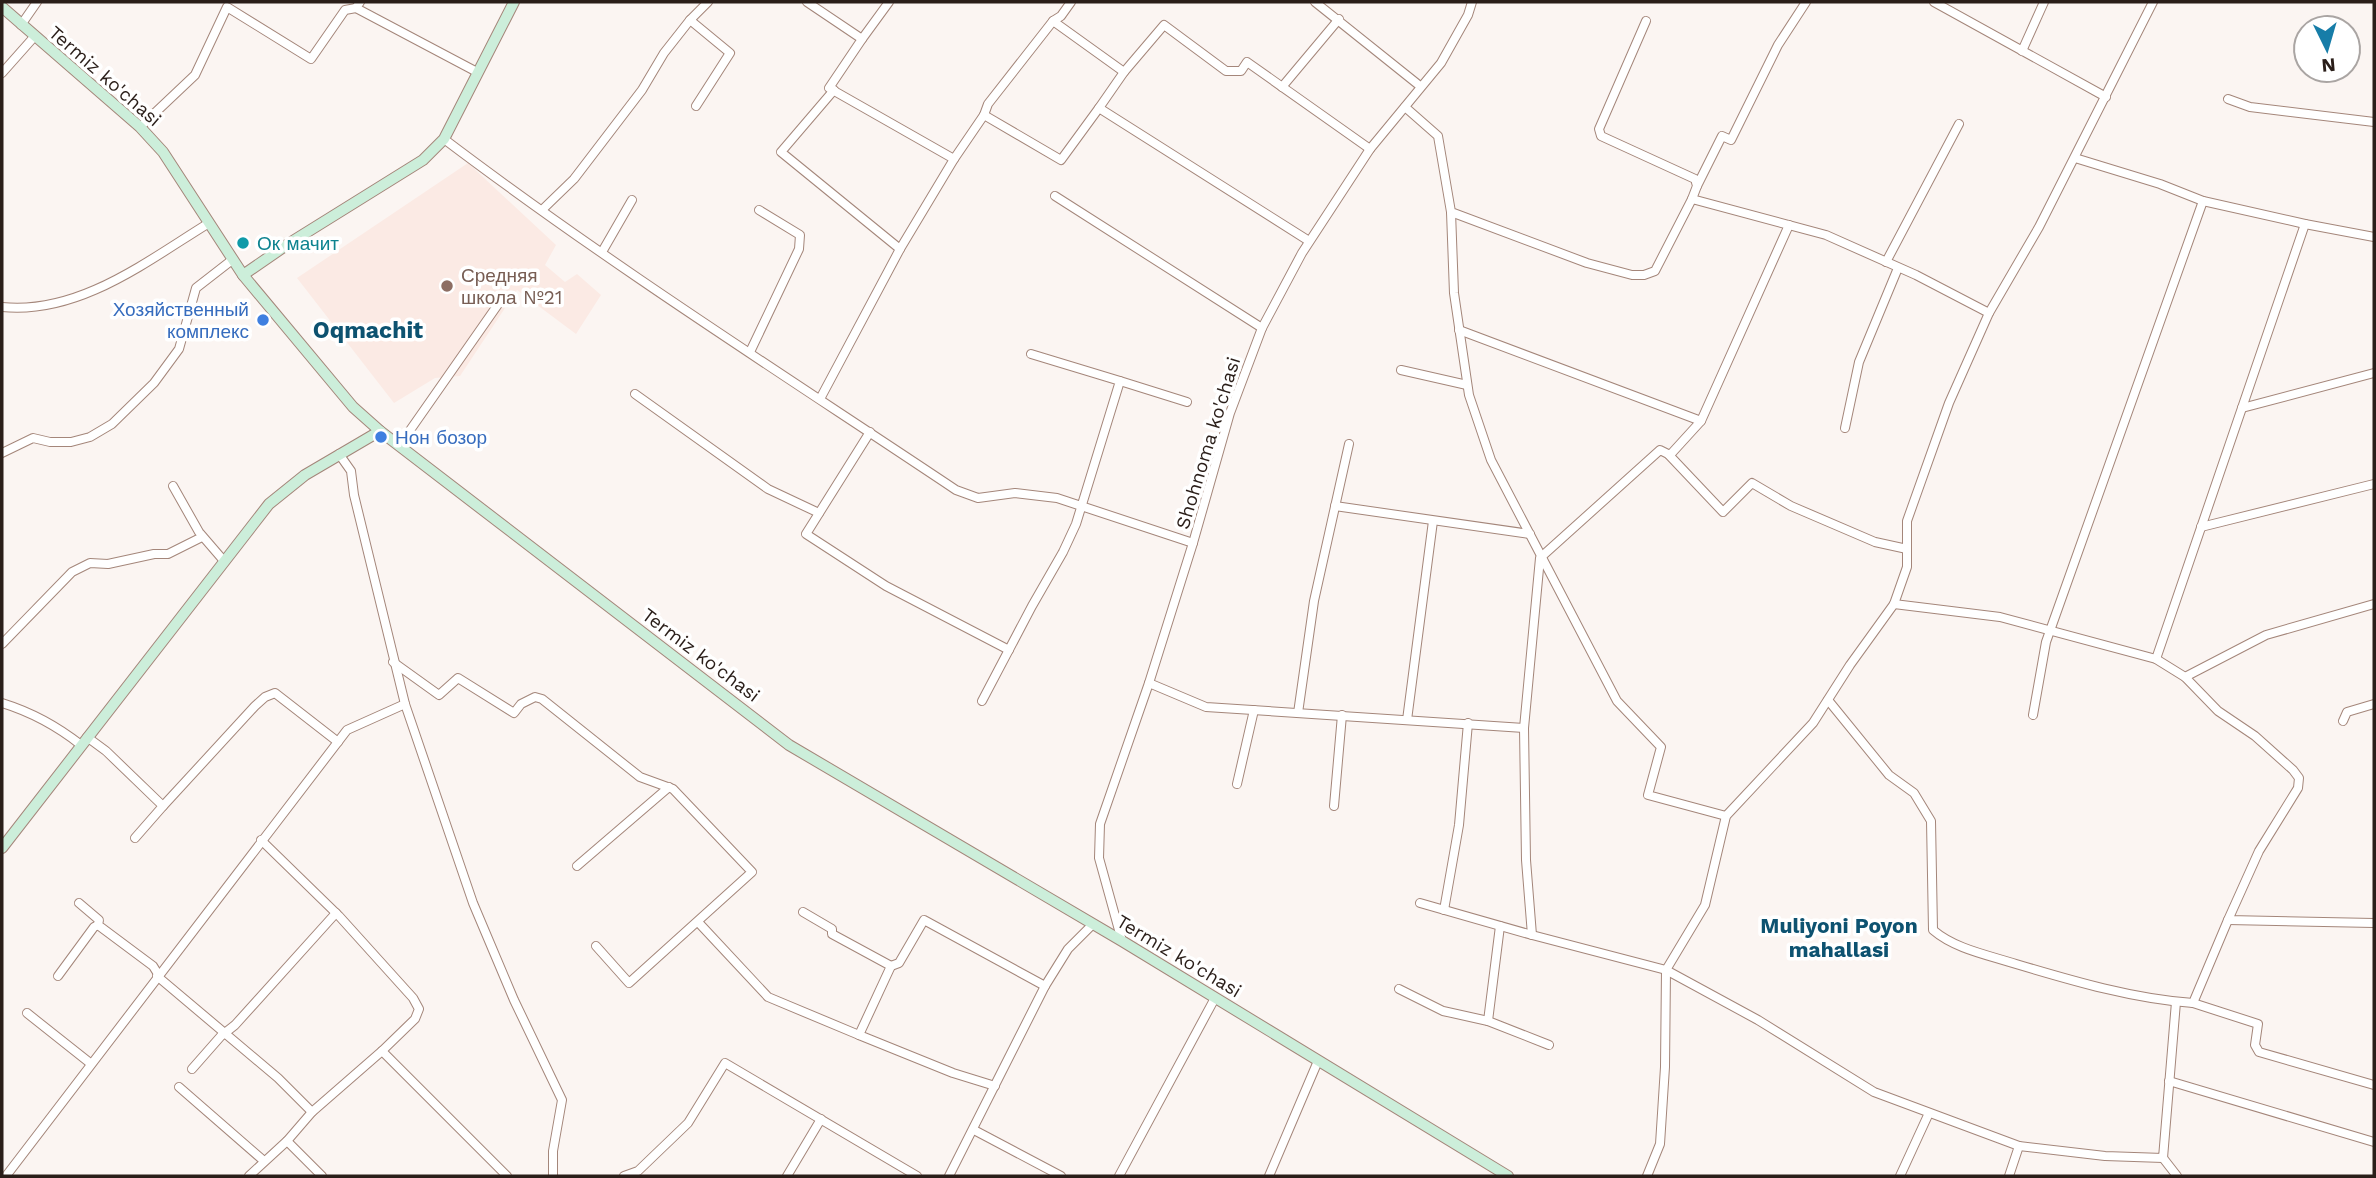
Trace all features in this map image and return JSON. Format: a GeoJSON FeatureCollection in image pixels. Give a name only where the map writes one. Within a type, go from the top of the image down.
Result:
{"type":"FeatureCollection","features":[{"type":"Feature","properties":{"kind":"main road"},"geometry":{"type":"LineString","coordinates":[[243,275],[423,160],[444,139],[513,2]]}},
{"type":"Feature","properties":{"kind":"main road","name":"Termiz ko'chasi"},"geometry":{"type":"LineString","coordinates":[[2,7],[140,127],[163,152],[243,275],[353,407],[380,431],[789,745],[1122,941],[1508,1176]]}},
{"type":"Feature","properties":{"kind":"main road"},"geometry":{"type":"LineString","coordinates":[[2,848],[269,504],[305,475],[380,431]]}},
{"type":"Feature","properties":{"kind":"street"},"geometry":{"type":"LineString","coordinates":[[21,25],[37,2]]}},
{"type":"Feature","properties":{"kind":"street"},"geometry":{"type":"LineString","coordinates":[[542,209],[574,179],[642,89],[664,53],[708,2]]}},
{"type":"Feature","properties":{"kind":"street"},"geometry":{"type":"LineString","coordinates":[[807,2],[862,39]]}},
{"type":"Feature","properties":{"kind":"street"},"geometry":{"type":"LineString","coordinates":[[889,2],[829,88],[954,159]]}},
{"type":"Feature","properties":{"kind":"street"},"geometry":{"type":"LineString","coordinates":[[820,399],[900,249],[954,159],[984,116],[988,104],[1071,2]]}},
{"type":"Feature","properties":{"kind":"street"},"geometry":{"type":"LineString","coordinates":[[1315,2],[1420,86]]}},
{"type":"Feature","properties":{"kind":"street","name":"Shohnoma ko'chasi"},"geometry":{"type":"LineString","coordinates":[[1122,941],[1099,858],[1100,824],[1150,683],[1230,413],[1262,328],[1309,241],[1370,149],[1440,62],[1468,15],[1472,2]]}},
{"type":"Feature","properties":{"kind":"street"},"geometry":{"type":"LineString","coordinates":[[1451,212],[1587,263],[1632,275],[1655,271],[1722,136],[1731,140],[1779,45],[1806,2]]}},
{"type":"Feature","properties":{"kind":"street"},"geometry":{"type":"LineString","coordinates":[[1934,2],[2106,97]]}},
{"type":"Feature","properties":{"kind":"street"},"geometry":{"type":"LineString","coordinates":[[2022,51],[2044,2]]}},
{"type":"Feature","properties":{"kind":"street"},"geometry":{"type":"LineString","coordinates":[[1647,1176],[1660,1144],[1665,1067],[1666,970],[1706,905],[1726,816],[1813,723],[1894,604],[1907,567],[1907,521],[1949,403],[1989,313],[2039,227],[2153,2]]}},
{"type":"Feature","properties":{"kind":"street"},"geometry":{"type":"LineString","coordinates":[[140,127],[195,75],[227,7],[311,59],[345,10],[358,5],[477,72]]}},
{"type":"Feature","properties":{"kind":"street"},"geometry":{"type":"LineString","coordinates":[[1282,87],[1339,19]]}},
{"type":"Feature","properties":{"kind":"street"},"geometry":{"type":"LineString","coordinates":[[690,20],[730,53],[696,106]]}},
{"type":"Feature","properties":{"kind":"street"},"geometry":{"type":"LineString","coordinates":[[1053,21],[1124,72]]}},
{"type":"Feature","properties":{"kind":"street"},"geometry":{"type":"LineString","coordinates":[[1647,21],[1599,133],[1695,179],[1697,186]]}},
{"type":"Feature","properties":{"kind":"street"},"geometry":{"type":"LineString","coordinates":[[984,116],[1061,160],[1124,72],[1164,25],[1226,71],[1241,71],[1247,62],[1370,149]]}},
{"type":"Feature","properties":{"kind":"street"},"geometry":{"type":"LineString","coordinates":[[2,73],[34,37]]}},
{"type":"Feature","properties":{"kind":"street"},"geometry":{"type":"LineString","coordinates":[[834,90],[781,152],[900,249]]}},
{"type":"Feature","properties":{"kind":"street"},"geometry":{"type":"LineString","coordinates":[[2228,99],[2250,107],[2374,122]]}},
{"type":"Feature","properties":{"kind":"street"},"geometry":{"type":"LineString","coordinates":[[1405,107],[1438,135],[1441,144],[1451,212],[1454,293],[1467,385],[1491,460],[1616,701],[1661,747],[1648,795],[1726,816]]}},
{"type":"Feature","properties":{"kind":"street"},"geometry":{"type":"LineString","coordinates":[[1099,108],[1309,241]]}},
{"type":"Feature","properties":{"kind":"street"},"geometry":{"type":"LineString","coordinates":[[1886,262],[1959,124]]}},
{"type":"Feature","properties":{"kind":"street"},"geometry":{"type":"LineString","coordinates":[[444,139],[602,252],[957,490],[978,498],[1015,492],[1057,498],[1193,543]]}},
{"type":"Feature","properties":{"kind":"street"},"geometry":{"type":"LineString","coordinates":[[2075,158],[2160,184],[2203,201],[2374,237]]}},
{"type":"Feature","properties":{"kind":"street"},"geometry":{"type":"LineString","coordinates":[[1055,196],[1262,328]]}},
{"type":"Feature","properties":{"kind":"street"},"geometry":{"type":"LineString","coordinates":[[1692,199],[1706,205],[1826,235],[1989,313]]}},
{"type":"Feature","properties":{"kind":"street"},"geometry":{"type":"LineString","coordinates":[[602,252],[632,200]]}},
{"type":"Feature","properties":{"kind":"street"},"geometry":{"type":"LineString","coordinates":[[2033,715],[2050,630],[2203,201]]}},
{"type":"Feature","properties":{"kind":"street"},"geometry":{"type":"LineString","coordinates":[[750,352],[801,242],[800,235],[760,210]]}},
{"type":"Feature","properties":{"kind":"street"},"geometry":{"type":"LineString","coordinates":[[2,307],[44,305],[86,294],[209,223]]}},
{"type":"Feature","properties":{"kind":"street"},"geometry":{"type":"LineString","coordinates":[[2156,659],[2305,224]]}},
{"type":"Feature","properties":{"kind":"street"},"geometry":{"type":"LineString","coordinates":[[1669,455],[1701,421],[1789,225]]}},
{"type":"Feature","properties":{"kind":"street"},"geometry":{"type":"LineString","coordinates":[[2,453],[33,438],[50,442],[72,442],[90,437],[112,424],[153,383],[179,349],[196,288],[232,260]]}},
{"type":"Feature","properties":{"kind":"street"},"geometry":{"type":"LineString","coordinates":[[1845,428],[1859,362],[1898,268]]}},
{"type":"Feature","properties":{"kind":"street"},"geometry":{"type":"LineString","coordinates":[[400,446],[499,303]]}},
{"type":"Feature","properties":{"kind":"street"},"geometry":{"type":"LineString","coordinates":[[1459,330],[1701,421]]}},
{"type":"Feature","properties":{"kind":"street"},"geometry":{"type":"LineString","coordinates":[[1031,354],[1187,402]]}},
{"type":"Feature","properties":{"kind":"street"},"geometry":{"type":"LineString","coordinates":[[1401,370],[1467,385]]}},
{"type":"Feature","properties":{"kind":"street"},"geometry":{"type":"LineString","coordinates":[[2242,408],[2374,373]]}},
{"type":"Feature","properties":{"kind":"street"},"geometry":{"type":"LineString","coordinates":[[982,701],[1063,552],[1083,506],[1082,500],[1120,381]]}},
{"type":"Feature","properties":{"kind":"street"},"geometry":{"type":"LineString","coordinates":[[635,394],[768,489],[819,513]]}},
{"type":"Feature","properties":{"kind":"street"},"geometry":{"type":"LineString","coordinates":[[870,432],[806,534],[886,586],[1009,650]]}},
{"type":"Feature","properties":{"kind":"street"},"geometry":{"type":"LineString","coordinates":[[1298,713],[1314,601],[1349,444]]}},
{"type":"Feature","properties":{"kind":"street"},"geometry":{"type":"LineString","coordinates":[[1532,935],[1526,860],[1524,728],[1540,558],[1660,450],[1669,455],[1723,512],[1752,483],[1791,506],[1875,542],[1907,549]]}},
{"type":"Feature","properties":{"kind":"street"},"geometry":{"type":"LineString","coordinates":[[339,454],[351,471],[354,495],[405,704],[473,903],[514,1000],[562,1100],[553,1151],[553,1176]]}},
{"type":"Feature","properties":{"kind":"street"},"geometry":{"type":"LineString","coordinates":[[2202,527],[2374,484]]}},
{"type":"Feature","properties":{"kind":"street"},"geometry":{"type":"LineString","coordinates":[[173,486],[202,537],[223,561]]}},
{"type":"Feature","properties":{"kind":"street"},"geometry":{"type":"LineString","coordinates":[[1335,506],[1530,534]]}},
{"type":"Feature","properties":{"kind":"street"},"geometry":{"type":"LineString","coordinates":[[1407,720],[1433,521]]}},
{"type":"Feature","properties":{"kind":"street"},"geometry":{"type":"LineString","coordinates":[[2,644],[72,572],[90,563],[108,564],[154,554],[168,554],[202,537]]}},
{"type":"Feature","properties":{"kind":"street"},"geometry":{"type":"LineString","coordinates":[[1894,604],[2000,617],[2156,659],[2185,677],[2218,710],[2255,736],[2293,770],[2298,778],[2298,788],[2259,851],[2193,1003]]}},
{"type":"Feature","properties":{"kind":"street"},"geometry":{"type":"LineString","coordinates":[[2185,677],[2266,635],[2374,604]]}},
{"type":"Feature","properties":{"kind":"street"},"geometry":{"type":"LineString","coordinates":[[393,662],[439,695],[458,678],[513,713],[521,704],[535,697],[542,699],[640,777],[669,787],[714,830],[752,872],[629,983],[596,946]]}},
{"type":"Feature","properties":{"kind":"street"},"geometry":{"type":"LineString","coordinates":[[1150,683],[1206,707],[1524,728]]}},
{"type":"Feature","properties":{"kind":"street"},"geometry":{"type":"LineString","coordinates":[[135,838],[265,697],[275,693],[338,741]]}},
{"type":"Feature","properties":{"kind":"street"},"geometry":{"type":"LineString","coordinates":[[1828,700],[1889,775],[1914,793],[1931,821],[1931,909],[1933,930],[1939,936],[1964,948],[2076,982],[2193,1003],[2258,1024],[2255,1045],[2259,1052],[2374,1085]]}},
{"type":"Feature","properties":{"kind":"street"},"geometry":{"type":"LineString","coordinates":[[2,703],[19,708],[106,751],[163,806]]}},
{"type":"Feature","properties":{"kind":"street"},"geometry":{"type":"LineString","coordinates":[[6,1176],[347,730],[405,704]]}},
{"type":"Feature","properties":{"kind":"street"},"geometry":{"type":"LineString","coordinates":[[2343,721],[2347,712],[2374,704]]}},
{"type":"Feature","properties":{"kind":"street"},"geometry":{"type":"LineString","coordinates":[[1237,784],[1254,710]]}},
{"type":"Feature","properties":{"kind":"street"},"geometry":{"type":"LineString","coordinates":[[1334,806],[1342,716]]}},
{"type":"Feature","properties":{"kind":"street"},"geometry":{"type":"LineString","coordinates":[[1444,910],[1459,825],[1468,723]]}},
{"type":"Feature","properties":{"kind":"street"},"geometry":{"type":"LineString","coordinates":[[577,866],[669,787]]}},
{"type":"Feature","properties":{"kind":"street"},"geometry":{"type":"LineString","coordinates":[[249,1176],[312,1112],[415,1019],[419,1009],[413,998],[336,913],[261,840]]}},
{"type":"Feature","properties":{"kind":"street"},"geometry":{"type":"LineString","coordinates":[[79,903],[99,920],[98,925]]}},
{"type":"Feature","properties":{"kind":"street"},"geometry":{"type":"LineString","coordinates":[[1420,903],[1666,970],[1758,1020],[1874,1092],[2018,1146],[2105,1156],[2163,1158]]}},
{"type":"Feature","properties":{"kind":"street"},"geometry":{"type":"LineString","coordinates":[[803,912],[832,929],[832,934],[891,965],[899,963],[924,920],[1045,986]]}},
{"type":"Feature","properties":{"kind":"street"},"geometry":{"type":"LineString","coordinates":[[192,1069],[336,913]]}},
{"type":"Feature","properties":{"kind":"street"},"geometry":{"type":"LineString","coordinates":[[2228,920],[2374,923]]}},
{"type":"Feature","properties":{"kind":"street"},"geometry":{"type":"LineString","coordinates":[[698,922],[768,997],[953,1073],[995,1086]]}},
{"type":"Feature","properties":{"kind":"street"},"geometry":{"type":"LineString","coordinates":[[949,1176],[1045,986],[1068,949],[1093,924]]}},
{"type":"Feature","properties":{"kind":"street"},"geometry":{"type":"LineString","coordinates":[[98,925],[153,966],[158,975],[312,1112]]}},
{"type":"Feature","properties":{"kind":"street"},"geometry":{"type":"LineString","coordinates":[[58,976],[98,925]]}},
{"type":"Feature","properties":{"kind":"street"},"geometry":{"type":"LineString","coordinates":[[1488,1020],[1500,926]]}},
{"type":"Feature","properties":{"kind":"street"},"geometry":{"type":"LineString","coordinates":[[859,1035],[891,965]]}},
{"type":"Feature","properties":{"kind":"street"},"geometry":{"type":"LineString","coordinates":[[1399,989],[1443,1011],[1488,1020],[1549,1045]]}},
{"type":"Feature","properties":{"kind":"street"},"geometry":{"type":"LineString","coordinates":[[1119,1176],[1215,998]]}},
{"type":"Feature","properties":{"kind":"street"},"geometry":{"type":"LineString","coordinates":[[2176,1002],[2163,1158],[2177,1176]]}},
{"type":"Feature","properties":{"kind":"street"},"geometry":{"type":"LineString","coordinates":[[27,1013],[90,1063]]}},
{"type":"Feature","properties":{"kind":"street"},"geometry":{"type":"LineString","coordinates":[[382,1051],[507,1176]]}},
{"type":"Feature","properties":{"kind":"street"},"geometry":{"type":"LineString","coordinates":[[1269,1176],[1318,1061]]}},
{"type":"Feature","properties":{"kind":"street"},"geometry":{"type":"LineString","coordinates":[[624,1176],[638,1171],[688,1123],[725,1063],[917,1176]]}},
{"type":"Feature","properties":{"kind":"street"},"geometry":{"type":"LineString","coordinates":[[2169,1081],[2374,1142]]}},
{"type":"Feature","properties":{"kind":"street"},"geometry":{"type":"LineString","coordinates":[[179,1087],[218,1118],[264,1161]]}},
{"type":"Feature","properties":{"kind":"street"},"geometry":{"type":"LineString","coordinates":[[1900,1176],[1929,1112]]}},
{"type":"Feature","properties":{"kind":"street"},"geometry":{"type":"LineString","coordinates":[[787,1176],[821,1119]]}},
{"type":"Feature","properties":{"kind":"street"},"geometry":{"type":"LineString","coordinates":[[974,1130],[1061,1176]]}},
{"type":"Feature","properties":{"kind":"street"},"geometry":{"type":"LineString","coordinates":[[287,1140],[322,1176]]}},
{"type":"Feature","properties":{"kind":"street"},"geometry":{"type":"LineString","coordinates":[[2009,1176],[2018,1146]]}},
{"type":"Feature","properties":{"kind":"street"},"geometry":{"type":"LineString","coordinates":[[638,1171],[647,1176]]}},
{"type":"Feature","properties":{"kind":"shaded area","name":"Средняя школа №21"},"geometry":{"type":"Polygon","coordinates":[[[468,163],[556,245],[545,265],[565,282],[577,274],[601,295],[576,334],[517,290],[460,376],[435,378],[394,403],[297,278],[468,163]]]}},
{"type":"Feature","properties":{"kind":"place","name":"Ок мачит"},"geometry":{"type":"Point","coordinates":[243,243]}},
{"type":"Feature","properties":{"kind":"place","name":"Средняя школа №21"},"geometry":{"type":"Point","coordinates":[447,286]}},
{"type":"Feature","properties":{"kind":"place","name":"Хозяйственный комплекс"},"geometry":{"type":"Point","coordinates":[263,320]}},
{"type":"Feature","properties":{"kind":"place","name":"Нон бозор"},"geometry":{"type":"Point","coordinates":[381,437]}},
{"type":"Feature","properties":{"kind":"district","name":"Oqmachit"},"geometry":{"type":"Point","coordinates":[368,330]}},
{"type":"Feature","properties":{"kind":"district","name":"Muliyoni Poyon mahallasi"},"geometry":{"type":"Point","coordinates":[1839,937]}}]}
